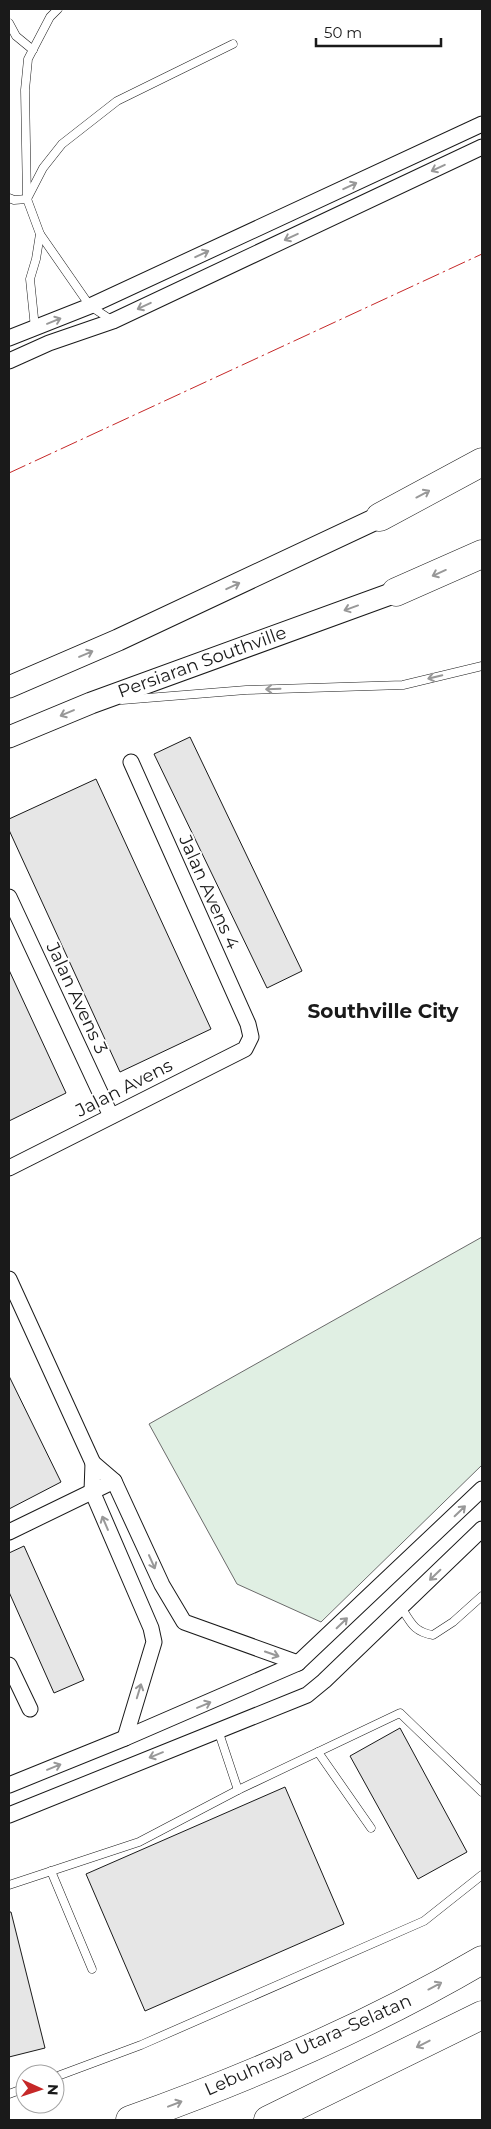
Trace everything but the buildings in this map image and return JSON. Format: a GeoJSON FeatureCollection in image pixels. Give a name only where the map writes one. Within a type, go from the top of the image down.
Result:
{"type":"FeatureCollection","features":[{"type":"Feature","properties":{"kind":"highway"},"geometry":{"type":"LineString","coordinates":[[380,517],[482,462]]}},
{"type":"Feature","properties":{"kind":"highway"},"geometry":{"type":"LineString","coordinates":[[396,592],[482,554]]}},
{"type":"Feature","properties":{"kind":"highway","name":"Lebuhraya Utara–Selatan"},"geometry":{"type":"LineString","coordinates":[[130,2120],[242,2079],[398,2007],[482,1960]]}},
{"type":"Feature","properties":{"kind":"highway"},"geometry":{"type":"LineString","coordinates":[[268,2120],[482,2015]]}},
{"type":"Feature","properties":{"kind":"main road"},"geometry":{"type":"LineString","coordinates":[[9,687],[118,640],[380,517]]}},
{"type":"Feature","properties":{"kind":"main road","name":"Persiaran Southville"},"geometry":{"type":"LineString","coordinates":[[9,737],[91,703],[396,592]]}},
{"type":"Feature","properties":{"kind":"street"},"geometry":{"type":"LineString","coordinates":[[9,338],[90,306],[482,124]]}},
{"type":"Feature","properties":{"kind":"street"},"geometry":{"type":"LineString","coordinates":[[9,361],[49,343],[113,321],[482,147]]}},
{"type":"Feature","properties":{"kind":"street","name":"Jalan Avens 4"},"geometry":{"type":"LineString","coordinates":[[131,762],[248,1024],[251,1037]]}},
{"type":"Feature","properties":{"kind":"street","name":"Jalan Avens 3"},"geometry":{"type":"LineString","coordinates":[[9,896],[111,1116]]}},
{"type":"Feature","properties":{"kind":"street","name":"Jalan Avens"},"geometry":{"type":"LineString","coordinates":[[9,1168],[245,1049],[251,1037]]}},
{"type":"Feature","properties":{"kind":"street"},"geometry":{"type":"LineString","coordinates":[[9,1279],[93,1463],[114,1481],[162,1585],[178,1615],[184,1622],[298,1663]]}},
{"type":"Feature","properties":{"kind":"street"},"geometry":{"type":"LineString","coordinates":[[93,1463],[92,1491],[151,1628],[154,1642],[125,1738]]}},
{"type":"Feature","properties":{"kind":"street"},"geometry":{"type":"LineString","coordinates":[[9,1532],[114,1481]]}},
{"type":"Feature","properties":{"kind":"street"},"geometry":{"type":"LineString","coordinates":[[9,1785],[125,1738],[298,1663],[482,1490]]}},
{"type":"Feature","properties":{"kind":"street"},"geometry":{"type":"LineString","coordinates":[[9,1815],[307,1695],[324,1681],[482,1529]]}},
{"type":"Feature","properties":{"kind":"street"},"geometry":{"type":"LineString","coordinates":[[113,1542],[138,1530]]}},
{"type":"Feature","properties":{"kind":"street"},"geometry":{"type":"LineString","coordinates":[[138,1598],[162,1585]]}},
{"type":"Feature","properties":{"kind":"street"},"geometry":{"type":"LineString","coordinates":[[9,1665],[30,1709]]}},
{"type":"Feature","properties":{"kind":"lane"},"geometry":{"type":"LineString","coordinates":[[58,9],[50,17],[28,59],[25,90],[27,199],[40,234],[90,306],[113,321]]}},
{"type":"Feature","properties":{"kind":"lane"},"geometry":{"type":"LineString","coordinates":[[9,23],[16,36],[33,50]]}},
{"type":"Feature","properties":{"kind":"lane"},"geometry":{"type":"LineString","coordinates":[[27,199],[43,168],[62,144],[118,101],[233,44]]}},
{"type":"Feature","properties":{"kind":"lane"},"geometry":{"type":"LineString","coordinates":[[9,198],[14,200],[27,199]]}},
{"type":"Feature","properties":{"kind":"lane"},"geometry":{"type":"LineString","coordinates":[[35,328],[30,279],[36,259],[40,234]]}},
{"type":"Feature","properties":{"kind":"lane"},"geometry":{"type":"LineString","coordinates":[[91,703],[246,690],[403,685],[482,666]]}},
{"type":"Feature","properties":{"kind":"lane"},"geometry":{"type":"LineString","coordinates":[[401,1607],[411,1623],[421,1633],[433,1635],[453,1622],[482,1596]]}},
{"type":"Feature","properties":{"kind":"lane"},"geometry":{"type":"LineString","coordinates":[[9,1885],[139,1842],[238,1790],[400,1713],[482,1792]]}},
{"type":"Feature","properties":{"kind":"lane"},"geometry":{"type":"LineString","coordinates":[[218,1730],[238,1790]]}},
{"type":"Feature","properties":{"kind":"lane"},"geometry":{"type":"LineString","coordinates":[[318,1752],[371,1828]]}},
{"type":"Feature","properties":{"kind":"lane"},"geometry":{"type":"LineString","coordinates":[[51,1871],[92,1969]]}},
{"type":"Feature","properties":{"kind":"lane"},"geometry":{"type":"LineString","coordinates":[[65,2073],[141,2045],[424,1920],[482,1875]]}},
{"type":"Feature","properties":{"kind":"green space"},"geometry":{"type":"Polygon","coordinates":[[[482,1237],[482,1465],[321,1622],[237,1584],[149,1424],[482,1237]]]}},
{"type":"Feature","properties":{"kind":"power"},"geometry":{"type":"LineString","coordinates":[[9,473],[482,254]]}},
{"type":"Feature","properties":{"kind":"district","name":"Southville City"},"geometry":{"type":"Point","coordinates":[383,1011]}}]}
